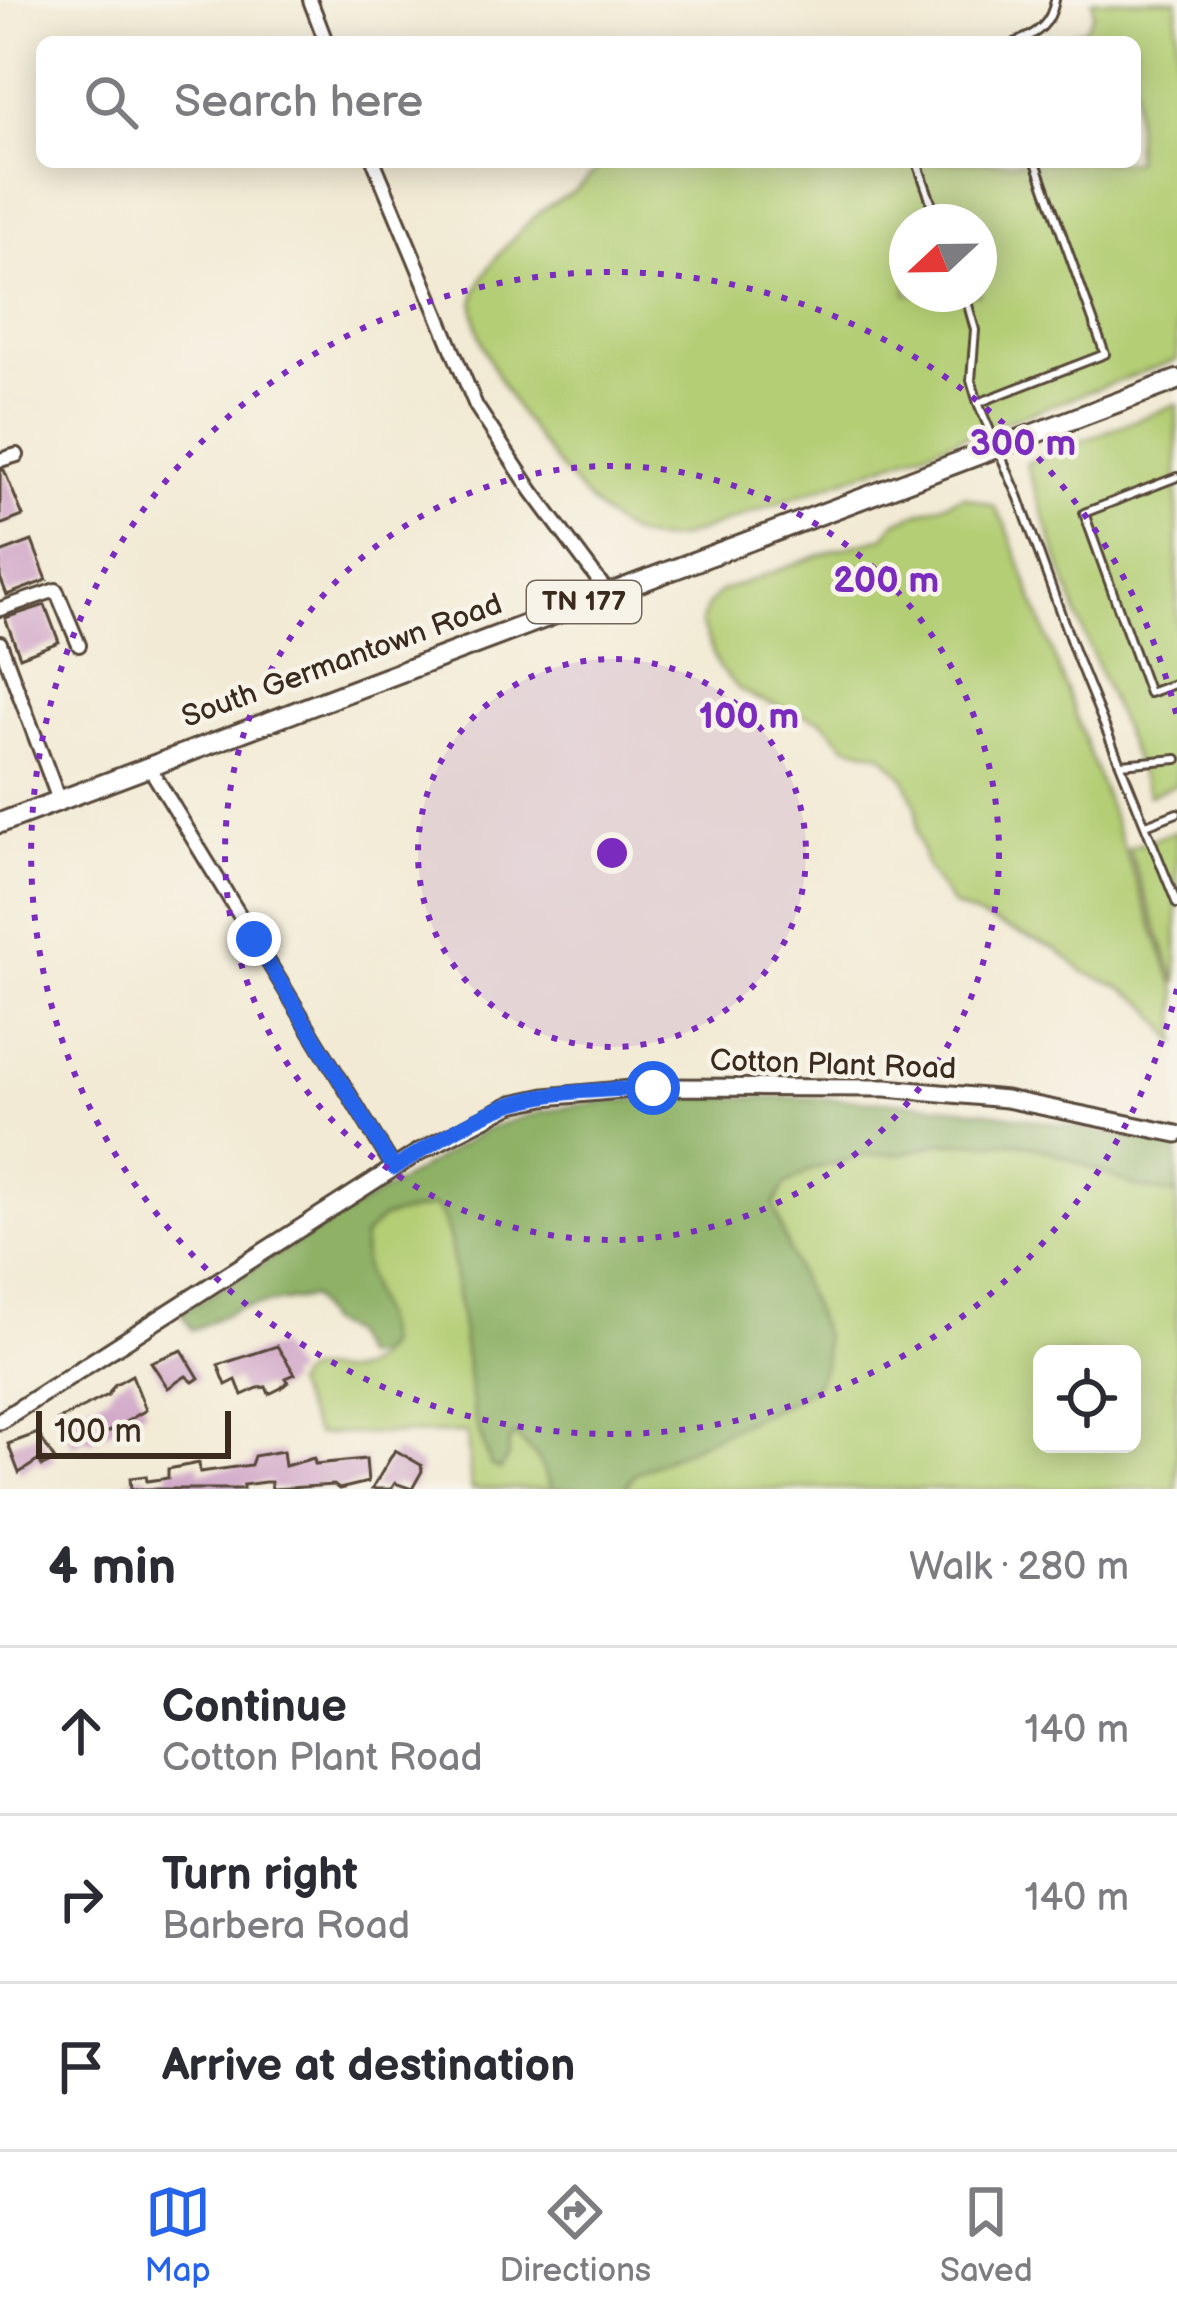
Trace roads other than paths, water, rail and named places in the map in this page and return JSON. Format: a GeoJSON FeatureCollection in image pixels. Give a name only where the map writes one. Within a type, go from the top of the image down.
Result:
{"type":"FeatureCollection","features":[{"type":"Feature","properties":{"kind":"main road","name":"South Germantown Road"},"geometry":{"type":"LineString","coordinates":[[0,823],[1177,380]]}},
{"type":"Feature","properties":{"kind":"street"},"geometry":{"type":"LineString","coordinates":[[310,0],[324,36]]}},
{"type":"Feature","properties":{"kind":"street"},"geometry":{"type":"LineString","coordinates":[[377,168],[476,406],[608,593]]}},
{"type":"Feature","properties":{"kind":"street"},"geometry":{"type":"LineString","coordinates":[[0,460],[17,455]]}},
{"type":"Feature","properties":{"kind":"street"},"geometry":{"type":"LineString","coordinates":[[0,609],[56,590],[79,645]]}},
{"type":"Feature","properties":{"kind":"street"},"geometry":{"type":"LineString","coordinates":[[0,643],[59,800]]}},
{"type":"Feature","properties":{"kind":"street"},"geometry":{"type":"LineString","coordinates":[[148,765],[394,1168]]}},
{"type":"Feature","properties":{"kind":"street","name":"Cotton Plant Road"},"geometry":{"type":"LineString","coordinates":[[0,1421],[394,1168],[512,1104],[653,1088],[886,1088],[1006,1099],[1177,1134]]}},
{"type":"Feature","properties":{"kind":"lane"},"geometry":{"type":"LineString","coordinates":[[1032,36],[1053,10],[1055,0]]}},
{"type":"Feature","properties":{"kind":"lane"},"geometry":{"type":"LineString","coordinates":[[918,168],[931,204]]}},
{"type":"Feature","properties":{"kind":"lane"},"geometry":{"type":"LineString","coordinates":[[978,403],[1105,354],[1038,168]]}},
{"type":"Feature","properties":{"kind":"lane"},"geometry":{"type":"LineString","coordinates":[[970,312],[975,330],[971,380],[978,403],[1177,905]]}},
{"type":"Feature","properties":{"kind":"lane"},"geometry":{"type":"LineString","coordinates":[[1177,477],[1084,513],[1150,693],[1177,683]]}},
{"type":"Feature","properties":{"kind":"lane"},"geometry":{"type":"LineString","coordinates":[[1120,764],[1177,759]]}},
{"type":"Feature","properties":{"kind":"lane"},"geometry":{"type":"LineString","coordinates":[[1145,825],[1177,813]]}}]}
